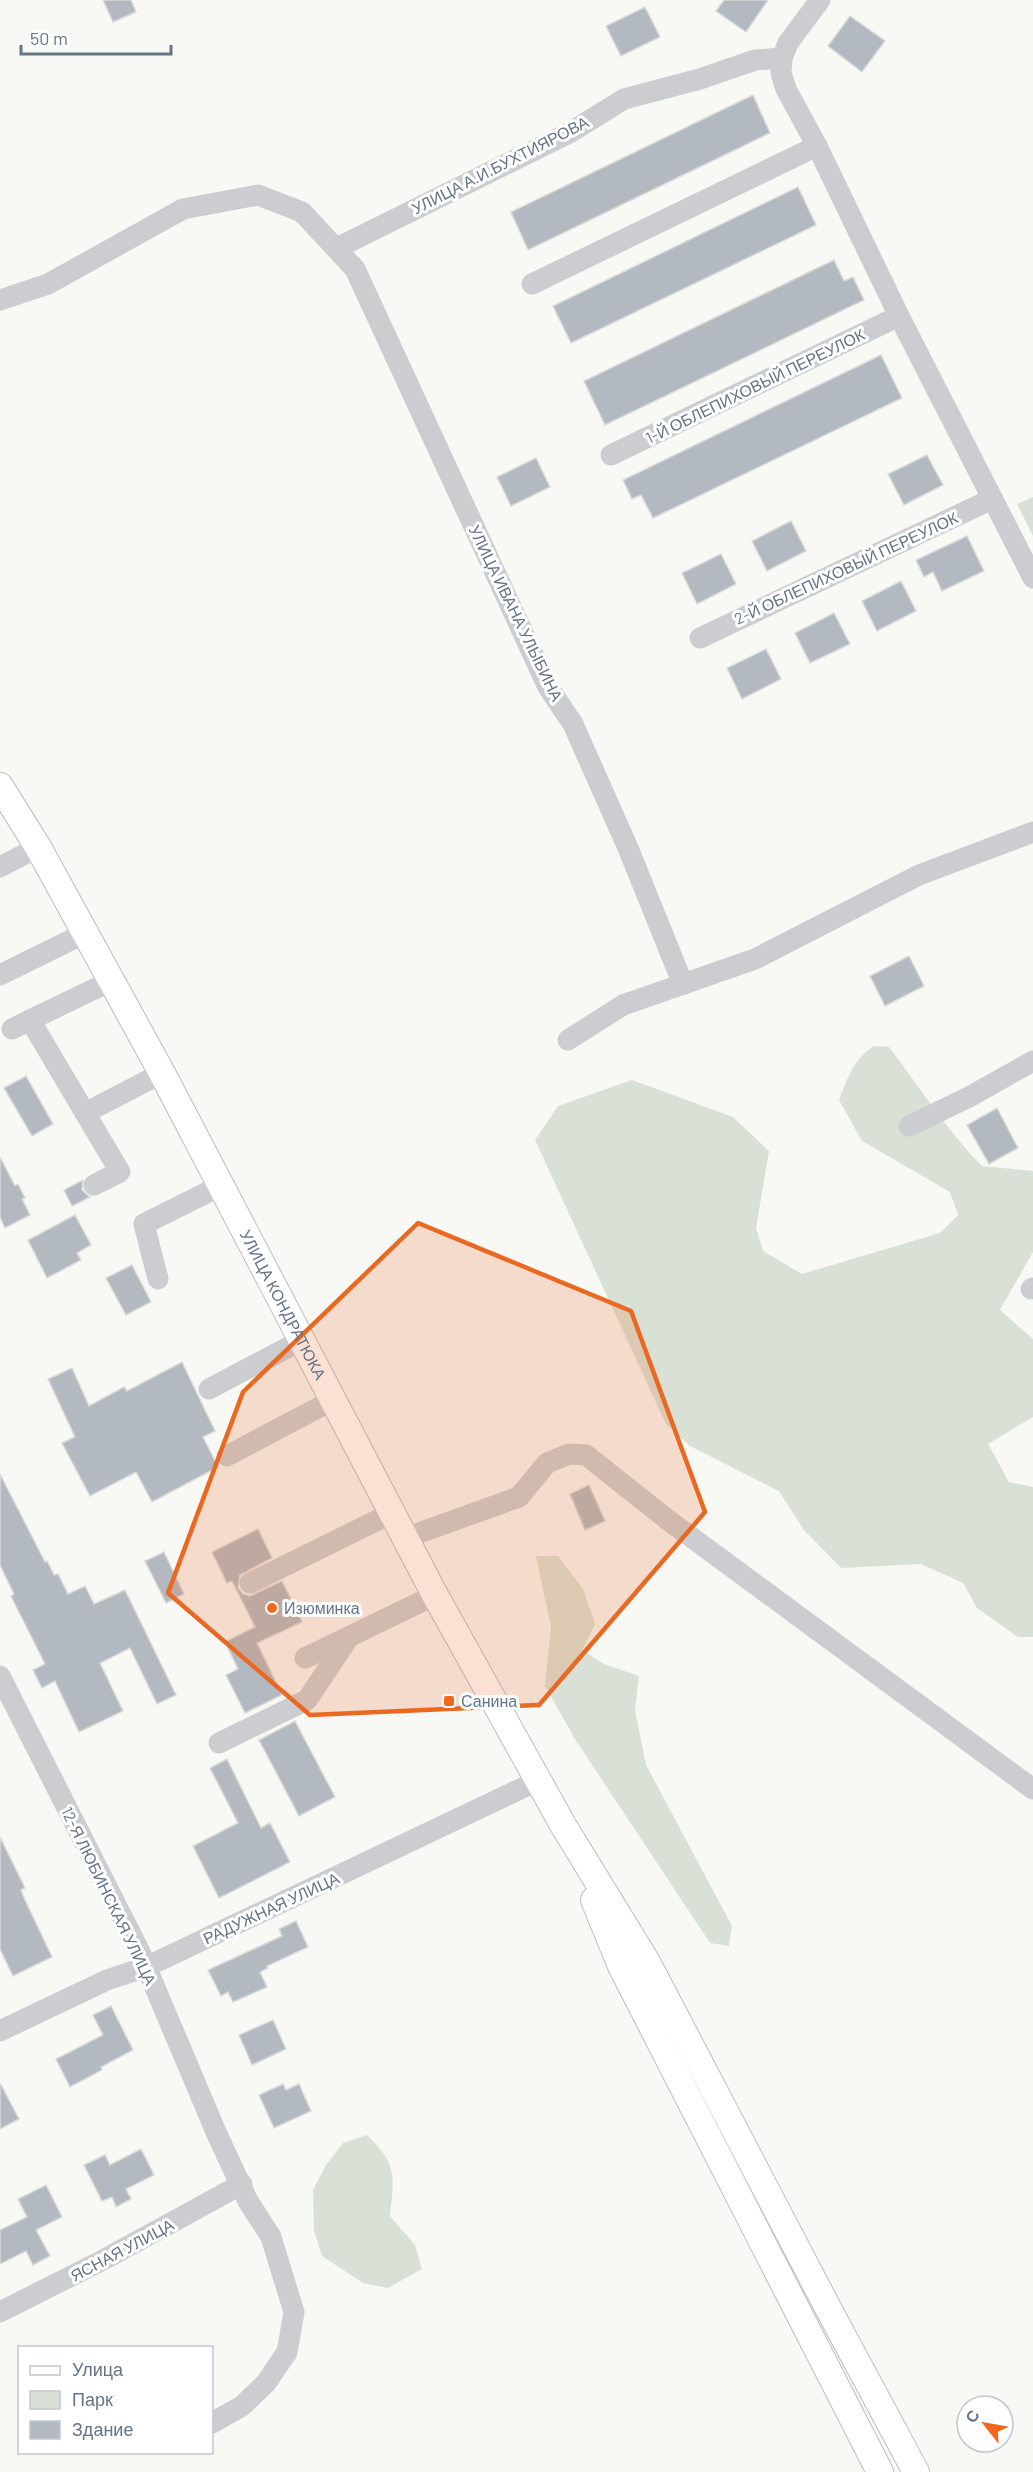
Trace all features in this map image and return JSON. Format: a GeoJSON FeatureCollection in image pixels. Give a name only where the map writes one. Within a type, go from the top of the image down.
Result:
{"type":"FeatureCollection","features":[{"type":"Feature","properties":{"kind":"main road","name":"УЛИЦА КОНДРАТЮКА"},"geometry":{"type":"LineString","coordinates":[[0,786],[38,848],[162,1073],[435,1595],[563,1825]]}},
{"type":"Feature","properties":{"kind":"main road"},"geometry":{"type":"LineString","coordinates":[[563,1825],[621,1966],[880,2472]]}},
{"type":"Feature","properties":{"kind":"main road"},"geometry":{"type":"LineString","coordinates":[[563,1825],[646,1962],[916,2472]]}},
{"type":"Feature","properties":{"kind":"street"},"geometry":{"type":"LineString","coordinates":[[820,0],[788,43],[782,58],[781,73],[786,89],[817,146],[899,316],[1033,578]]}},
{"type":"Feature","properties":{"kind":"street","name":"УЛИЦА А.И.БУХТИЯРОВА"},"geometry":{"type":"LineString","coordinates":[[337,248],[571,132],[624,99],[700,79],[755,60],[782,58]]}},
{"type":"Feature","properties":{"kind":"street"},"geometry":{"type":"LineString","coordinates":[[532,284],[817,146]]}},
{"type":"Feature","properties":{"kind":"street","name":"УЛИЦА ИВАНА УЛЫБИНА"},"geometry":{"type":"LineString","coordinates":[[0,300],[48,284],[183,209],[258,195],[302,212],[355,269],[548,687],[573,724],[683,984]]}},
{"type":"Feature","properties":{"kind":"street","name":"1-Й ОБЛЕПИХОВЫЙ ПЕРЕУЛОК"},"geometry":{"type":"LineString","coordinates":[[611,455],[899,316]]}},
{"type":"Feature","properties":{"kind":"street","name":"2-Й ОБЛЕПИХОВЫЙ ПЕРЕУЛОК"},"geometry":{"type":"LineString","coordinates":[[700,638],[992,499]]}},
{"type":"Feature","properties":{"kind":"street"},"geometry":{"type":"LineString","coordinates":[[568,1041],[623,1005],[728,970],[919,875],[1033,832]]}},
{"type":"Feature","properties":{"kind":"street"},"geometry":{"type":"LineString","coordinates":[[0,867],[38,848]]}},
{"type":"Feature","properties":{"kind":"street"},"geometry":{"type":"LineString","coordinates":[[0,975],[85,933]]}},
{"type":"Feature","properties":{"kind":"street"},"geometry":{"type":"LineString","coordinates":[[94,1185],[120,1172],[86,1113],[21,1024],[111,981]]}},
{"type":"Feature","properties":{"kind":"street"},"geometry":{"type":"LineString","coordinates":[[909,1126],[969,1097],[1033,1061]]}},
{"type":"Feature","properties":{"kind":"street"},"geometry":{"type":"LineString","coordinates":[[86,1113],[162,1073]]}},
{"type":"Feature","properties":{"kind":"street"},"geometry":{"type":"LineString","coordinates":[[158,1279],[144,1224],[222,1185]]}},
{"type":"Feature","properties":{"kind":"street"},"geometry":{"type":"LineString","coordinates":[[208,1389],[302,1340]]}},
{"type":"Feature","properties":{"kind":"street"},"geometry":{"type":"LineString","coordinates":[[227,1456],[333,1400]]}},
{"type":"Feature","properties":{"kind":"street"},"geometry":{"type":"LineString","coordinates":[[405,1538],[519,1497],[547,1463],[569,1454],[586,1455],[668,1520],[1033,1789]]}},
{"type":"Feature","properties":{"kind":"street"},"geometry":{"type":"LineString","coordinates":[[250,1583],[392,1513]]}},
{"type":"Feature","properties":{"kind":"street"},"geometry":{"type":"LineString","coordinates":[[305,1658],[435,1595]]}},
{"type":"Feature","properties":{"kind":"street"},"geometry":{"type":"LineString","coordinates":[[219,1743],[307,1700],[349,1637]]}},
{"type":"Feature","properties":{"kind":"street","name":"12-Я ЛЮБИНСКАЯ УЛИЦА"},"geometry":{"type":"LineString","coordinates":[[0,1676],[146,1967],[216,2132],[249,2201],[271,2237],[294,2312],[287,2352],[266,2383],[242,2406],[213,2422]]}},
{"type":"Feature","properties":{"kind":"street","name":"РАДУЖНАЯ УЛИЦА"},"geometry":{"type":"LineString","coordinates":[[0,2031],[107,1980],[146,1967],[539,1780]]}},
{"type":"Feature","properties":{"kind":"street","name":"ЯСНАЯ УЛИЦА"},"geometry":{"type":"LineString","coordinates":[[0,2312],[114,2255],[242,2184]]}},
{"type":"Feature","properties":{"kind":"highlighted area"},"geometry":{"type":"Polygon","coordinates":[[[418,1223],[631,1311],[705,1512],[539,1705],[310,1715],[168,1593],[243,1392],[418,1223]]]}},
{"type":"Feature","properties":{"kind":"green space"},"geometry":{"type":"Polygon","coordinates":[[[1033,497],[1033,536],[1017,504],[1033,497]]]}},
{"type":"Feature","properties":{"kind":"green space"},"geometry":{"type":"Polygon","coordinates":[[[874,1046],[889,1047],[945,1123],[982,1166],[1033,1171],[1033,1252],[1000,1310],[1033,1339],[1033,1417],[988,1444],[1009,1482],[1033,1487],[1033,1637],[1018,1637],[977,1608],[963,1583],[921,1564],[841,1568],[804,1530],[779,1491],[690,1446],[666,1424],[535,1140],[558,1106],[632,1080],[733,1117],[769,1151],[756,1228],[763,1251],[802,1274],[940,1233],[958,1215],[950,1192],[862,1141],[839,1100],[856,1063],[874,1046]]]}},
{"type":"Feature","properties":{"kind":"green space"},"geometry":{"type":"Polygon","coordinates":[[[536,1556],[558,1556],[583,1589],[595,1624],[582,1650],[604,1664],[639,1676],[635,1710],[646,1765],[732,1926],[729,1946],[710,1943],[575,1739],[545,1686],[551,1627],[536,1556]]]}},
{"type":"Feature","properties":{"kind":"green space"},"geometry":{"type":"Polygon","coordinates":[[[367,2135],[389,2163],[393,2181],[390,2216],[415,2245],[422,2269],[388,2288],[363,2283],[322,2256],[314,2231],[313,2190],[326,2165],[343,2143],[367,2135]]]}},
{"type":"Feature","properties":{"kind":"building"},"geometry":{"type":"Polygon","coordinates":[[[103,0],[131,0],[136,12],[113,22],[103,0]]]}},
{"type":"Feature","properties":{"kind":"building"},"geometry":{"type":"Polygon","coordinates":[[[724,0],[768,0],[746,32],[716,11],[724,0]]]}},
{"type":"Feature","properties":{"kind":"building"},"geometry":{"type":"Polygon","coordinates":[[[645,7],[660,37],[621,56],[606,26],[645,7]]]}},
{"type":"Feature","properties":{"kind":"building"},"geometry":{"type":"Polygon","coordinates":[[[850,16],[885,41],[862,72],[828,46],[850,16]]]}},
{"type":"Feature","properties":{"kind":"building"},"geometry":{"type":"Polygon","coordinates":[[[753,95],[770,133],[528,250],[511,212],[753,95]]]}},
{"type":"Feature","properties":{"kind":"building"},"geometry":{"type":"Polygon","coordinates":[[[798,187],[816,225],[571,343],[553,306],[798,187]]]}},
{"type":"Feature","properties":{"kind":"building"},"geometry":{"type":"Polygon","coordinates":[[[834,260],[844,281],[853,277],[864,300],[605,425],[584,381],[834,260]]]}},
{"type":"Feature","properties":{"kind":"building"},"geometry":{"type":"Polygon","coordinates":[[[881,355],[902,398],[653,518],[641,495],[632,499],[623,480],[881,355]]]}},
{"type":"Feature","properties":{"kind":"building"},"geometry":{"type":"Polygon","coordinates":[[[927,455],[943,485],[904,505],[888,474],[927,455]]]}},
{"type":"Feature","properties":{"kind":"building"},"geometry":{"type":"Polygon","coordinates":[[[536,458],[550,487],[511,506],[497,477],[536,458]]]}},
{"type":"Feature","properties":{"kind":"building"},"geometry":{"type":"Polygon","coordinates":[[[791,521],[806,551],[767,571],[752,541],[791,521]]]}},
{"type":"Feature","properties":{"kind":"building"},"geometry":{"type":"Polygon","coordinates":[[[967,536],[984,571],[942,591],[933,572],[924,577],[916,560],[967,536]]]}},
{"type":"Feature","properties":{"kind":"building"},"geometry":{"type":"Polygon","coordinates":[[[721,554],[736,584],[697,604],[682,573],[721,554]]]}},
{"type":"Feature","properties":{"kind":"building"},"geometry":{"type":"Polygon","coordinates":[[[901,581],[916,611],[877,631],[862,601],[901,581]]]}},
{"type":"Feature","properties":{"kind":"building"},"geometry":{"type":"Polygon","coordinates":[[[834,613],[850,644],[810,663],[795,633],[834,613]]]}},
{"type":"Feature","properties":{"kind":"building"},"geometry":{"type":"Polygon","coordinates":[[[766,649],[781,679],[742,699],[727,668],[766,649]]]}},
{"type":"Feature","properties":{"kind":"building"},"geometry":{"type":"Polygon","coordinates":[[[909,956],[924,986],[885,1006],[870,976],[909,956]]]}},
{"type":"Feature","properties":{"kind":"building"},"geometry":{"type":"Polygon","coordinates":[[[26,1076],[53,1124],[32,1136],[4,1088],[26,1076]]]}},
{"type":"Feature","properties":{"kind":"building"},"geometry":{"type":"Polygon","coordinates":[[[997,1108],[1018,1148],[989,1164],[967,1125],[997,1108]]]}},
{"type":"Feature","properties":{"kind":"building"},"geometry":{"type":"Polygon","coordinates":[[[0,1157],[15,1186],[18,1184],[30,1215],[5,1228],[0,1217],[0,1157]]]}},
{"type":"Feature","properties":{"kind":"building"},"geometry":{"type":"Polygon","coordinates":[[[83,1180],[82,1190],[90,1197],[72,1206],[64,1190],[83,1180]]]}},
{"type":"Feature","properties":{"kind":"building"},"geometry":{"type":"Polygon","coordinates":[[[75,1215],[91,1245],[77,1253],[81,1260],[47,1278],[28,1240],[75,1215]]]}},
{"type":"Feature","properties":{"kind":"building"},"geometry":{"type":"Polygon","coordinates":[[[132,1265],[151,1302],[126,1315],[106,1278],[132,1265]]]}},
{"type":"Feature","properties":{"kind":"building"},"geometry":{"type":"Polygon","coordinates":[[[182,1362],[215,1431],[203,1437],[218,1467],[152,1502],[136,1472],[90,1496],[62,1443],[75,1437],[48,1379],[72,1368],[89,1406],[124,1387],[127,1391],[182,1362]]]}},
{"type":"Feature","properties":{"kind":"building"},"geometry":{"type":"Polygon","coordinates":[[[0,1474],[45,1562],[47,1561],[54,1575],[58,1574],[68,1594],[85,1586],[94,1604],[125,1590],[176,1695],[157,1704],[130,1648],[100,1663],[123,1711],[79,1732],[55,1681],[42,1688],[33,1670],[45,1664],[11,1596],[14,1594],[0,1565],[0,1474]]]}},
{"type":"Feature","properties":{"kind":"building"},"geometry":{"type":"Polygon","coordinates":[[[589,1485],[605,1521],[585,1530],[570,1494],[589,1485]]]}},
{"type":"Feature","properties":{"kind":"building"},"geometry":{"type":"Polygon","coordinates":[[[258,1529],[272,1558],[240,1575],[238,1588],[243,1594],[250,1596],[282,1581],[302,1622],[257,1643],[282,1695],[245,1713],[226,1675],[238,1669],[225,1642],[255,1627],[232,1581],[227,1583],[212,1552],[258,1529]]]}},
{"type":"Feature","properties":{"kind":"building"},"geometry":{"type":"Polygon","coordinates":[[[164,1552],[184,1594],[166,1603],[145,1561],[164,1552]]]}},
{"type":"Feature","properties":{"kind":"building"},"geometry":{"type":"Polygon","coordinates":[[[295,1721],[335,1797],[299,1816],[259,1740],[295,1721]]]}},
{"type":"Feature","properties":{"kind":"building"},"geometry":{"type":"Polygon","coordinates":[[[227,1759],[261,1828],[270,1823],[290,1862],[219,1898],[193,1846],[238,1823],[210,1768],[227,1759]]]}},
{"type":"Feature","properties":{"kind":"building"},"geometry":{"type":"Polygon","coordinates":[[[0,1837],[25,1888],[21,1890],[24,1898],[52,1957],[13,1976],[0,1949],[0,1837]]]}},
{"type":"Feature","properties":{"kind":"building"},"geometry":{"type":"Polygon","coordinates":[[[296,1921],[308,1947],[267,1966],[268,1968],[260,1972],[267,1987],[233,2002],[228,1992],[221,1996],[208,1970],[282,1936],[279,1929],[296,1921]]]}},
{"type":"Feature","properties":{"kind":"building"},"geometry":{"type":"Polygon","coordinates":[[[111,2006],[133,2050],[70,2087],[56,2059],[103,2035],[93,2015],[111,2006]]]}},
{"type":"Feature","properties":{"kind":"building"},"geometry":{"type":"Polygon","coordinates":[[[273,2020],[286,2049],[252,2065],[239,2035],[273,2020]]]}},
{"type":"Feature","properties":{"kind":"building"},"geometry":{"type":"Polygon","coordinates":[[[0,2083],[19,2119],[0,2129],[0,2083]]]}},
{"type":"Feature","properties":{"kind":"building"},"geometry":{"type":"Polygon","coordinates":[[[283,2084],[286,2090],[299,2084],[311,2111],[274,2128],[259,2095],[283,2084]]]}},
{"type":"Feature","properties":{"kind":"building"},"geometry":{"type":"Polygon","coordinates":[[[141,2149],[154,2175],[126,2189],[131,2199],[116,2207],[112,2197],[102,2201],[84,2165],[105,2155],[110,2165],[141,2149]]]}},
{"type":"Feature","properties":{"kind":"building"},"geometry":{"type":"Polygon","coordinates":[[[46,2185],[62,2217],[36,2230],[50,2256],[33,2265],[26,2251],[0,2264],[0,2230],[27,2217],[18,2199],[46,2185]]]}},
{"type":"Feature","properties":{"kind":"place","name":"Изюминка"},"geometry":{"type":"Point","coordinates":[272,1608]}},
{"type":"Feature","properties":{"kind":"place","name":"Санина"},"geometry":{"type":"Point","coordinates":[449,1701]}}]}
